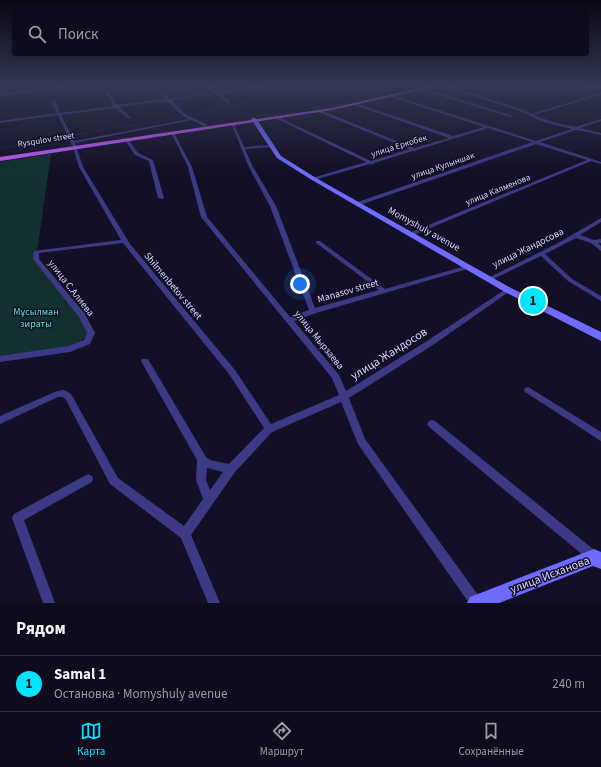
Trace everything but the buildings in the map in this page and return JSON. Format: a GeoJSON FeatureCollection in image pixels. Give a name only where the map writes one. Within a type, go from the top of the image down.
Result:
{"type":"FeatureCollection","features":[{"type":"Feature","properties":{"kind":"main road","name":"Rysqulov street"},"geometry":{"type":"LineString","coordinates":[[74,145],[127,140],[291,114]]}},
{"type":"Feature","properties":{"kind":"main road","name":"Rysqulov street"},"geometry":{"type":"LineString","coordinates":[[74,145],[205,125],[296,114]]}},
{"type":"Feature","properties":{"kind":"main road","name":"Momyshuly avenue"},"geometry":{"type":"LineString","coordinates":[[255,120],[279,157],[314,180],[508,290],[601,337]]}},
{"type":"Feature","properties":{"kind":"main road"},"geometry":{"type":"LineString","coordinates":[[0,158],[74,145]]}},
{"type":"Feature","properties":{"kind":"main road","name":"улица Исханова"},"geometry":{"type":"LineString","coordinates":[[477,603],[598,559]]}},
{"type":"Feature","properties":{"kind":"street"},"geometry":{"type":"LineString","coordinates":[[0,122],[59,114]]}},
{"type":"Feature","properties":{"kind":"street","name":"Shilmenbetov street"},"geometry":{"type":"LineString","coordinates":[[60,114],[74,145],[81,167],[124,241],[232,372],[269,429]]}},
{"type":"Feature","properties":{"kind":"street"},"geometry":{"type":"LineString","coordinates":[[125,114],[129,118]]}},
{"type":"Feature","properties":{"kind":"street"},"geometry":{"type":"LineString","coordinates":[[186,114],[205,125]]}},
{"type":"Feature","properties":{"kind":"street"},"geometry":{"type":"LineString","coordinates":[[327,114],[415,150]]}},
{"type":"Feature","properties":{"kind":"street"},"geometry":{"type":"LineString","coordinates":[[385,114],[454,138]]}},
{"type":"Feature","properties":{"kind":"street"},"geometry":{"type":"LineString","coordinates":[[448,114],[601,163]]}},
{"type":"Feature","properties":{"kind":"street"},"geometry":{"type":"LineString","coordinates":[[505,114],[511,116]]}},
{"type":"Feature","properties":{"kind":"street"},"geometry":{"type":"LineString","coordinates":[[530,115],[555,124],[601,134]]}},
{"type":"Feature","properties":{"kind":"street"},"geometry":{"type":"LineString","coordinates":[[275,117],[372,163]]}},
{"type":"Feature","properties":{"kind":"street"},"geometry":{"type":"LineString","coordinates":[[74,145],[192,119]]}},
{"type":"Feature","properties":{"kind":"street"},"geometry":{"type":"LineString","coordinates":[[577,128],[601,120]]}},
{"type":"Feature","properties":{"kind":"street","name":"Manasov street"},"geometry":{"type":"LineString","coordinates":[[232,124],[242,148],[273,206],[313,311],[469,267]]}},
{"type":"Feature","properties":{"kind":"street","name":"улица Еркобек"},"geometry":{"type":"LineString","coordinates":[[314,180],[489,127]]}},
{"type":"Feature","properties":{"kind":"street","name":"улица Кулыншак"},"geometry":{"type":"LineString","coordinates":[[357,204],[577,128]]}},
{"type":"Feature","properties":{"kind":"street","name":"улица Мырзаева"},"geometry":{"type":"LineString","coordinates":[[172,133],[190,167],[204,217],[336,377],[361,441],[477,603]]}},
{"type":"Feature","properties":{"kind":"street"},"geometry":{"type":"LineString","coordinates":[[127,140],[136,154],[151,160],[161,198]]}},
{"type":"Feature","properties":{"kind":"street"},"geometry":{"type":"LineString","coordinates":[[242,148],[272,146]]}},
{"type":"Feature","properties":{"kind":"street","name":"улица Калменова"},"geometry":{"type":"LineString","coordinates":[[411,234],[591,160]]}},
{"type":"Feature","properties":{"kind":"street","name":"улица Жандосова"},"geometry":{"type":"LineString","coordinates":[[489,279],[577,236],[601,220]]}},
{"type":"Feature","properties":{"kind":"street","name":"улица Жандосова"},"geometry":{"type":"LineString","coordinates":[[577,236],[592,242],[601,241]]}},
{"type":"Feature","properties":{"kind":"street","name":"улица С.Алиева"},"geometry":{"type":"LineString","coordinates":[[0,359],[70,349],[87,342],[91,333],[82,316],[36,259],[36,252],[124,241]]}},
{"type":"Feature","properties":{"kind":"street"},"geometry":{"type":"LineString","coordinates":[[318,242],[384,291]]}},
{"type":"Feature","properties":{"kind":"street"},"geometry":{"type":"LineString","coordinates":[[592,242],[601,249]]}},
{"type":"Feature","properties":{"kind":"street"},"geometry":{"type":"LineString","coordinates":[[542,254],[570,280],[601,299]]}},
{"type":"Feature","properties":{"kind":"street","name":"улица Жандосов"},"geometry":{"type":"LineString","coordinates":[[186,534],[231,468],[269,429],[344,397],[430,343],[508,290]]}},
{"type":"Feature","properties":{"kind":"street"},"geometry":{"type":"LineString","coordinates":[[288,320],[313,311]]}},
{"type":"Feature","properties":{"kind":"street"},"geometry":{"type":"LineString","coordinates":[[145,361],[202,460],[207,464],[231,468]]}},
{"type":"Feature","properties":{"kind":"street"},"geometry":{"type":"LineString","coordinates":[[528,390],[601,437]]}},
{"type":"Feature","properties":{"kind":"street"},"geometry":{"type":"LineString","coordinates":[[0,420],[57,394],[64,393],[68,396],[114,481],[186,534],[214,603]]}},
{"type":"Feature","properties":{"kind":"street"},"geometry":{"type":"LineString","coordinates":[[432,424],[598,559]]}},
{"type":"Feature","properties":{"kind":"street"},"geometry":{"type":"LineString","coordinates":[[202,460],[201,480],[209,501]]}},
{"type":"Feature","properties":{"kind":"street"},"geometry":{"type":"LineString","coordinates":[[49,603],[18,518],[88,479]]}},
{"type":"Feature","properties":{"kind":"green space","name":"Мұсылман зираты"},"geometry":{"type":"Polygon","coordinates":[[[51,154],[36,259],[91,333],[70,349],[0,359],[0,162],[51,154]]]}},
{"type":"Feature","properties":{"kind":"waterway"},"geometry":{"type":"LineString","coordinates":[[189,115],[193,114]]}},
{"type":"Feature","properties":{"kind":"waterway"},"geometry":{"type":"LineString","coordinates":[[0,149],[110,128],[154,123],[182,117]]}},
{"type":"Feature","properties":{"kind":"place","name":"Samal 1"},"geometry":{"type":"Point","coordinates":[533,301]}}]}
